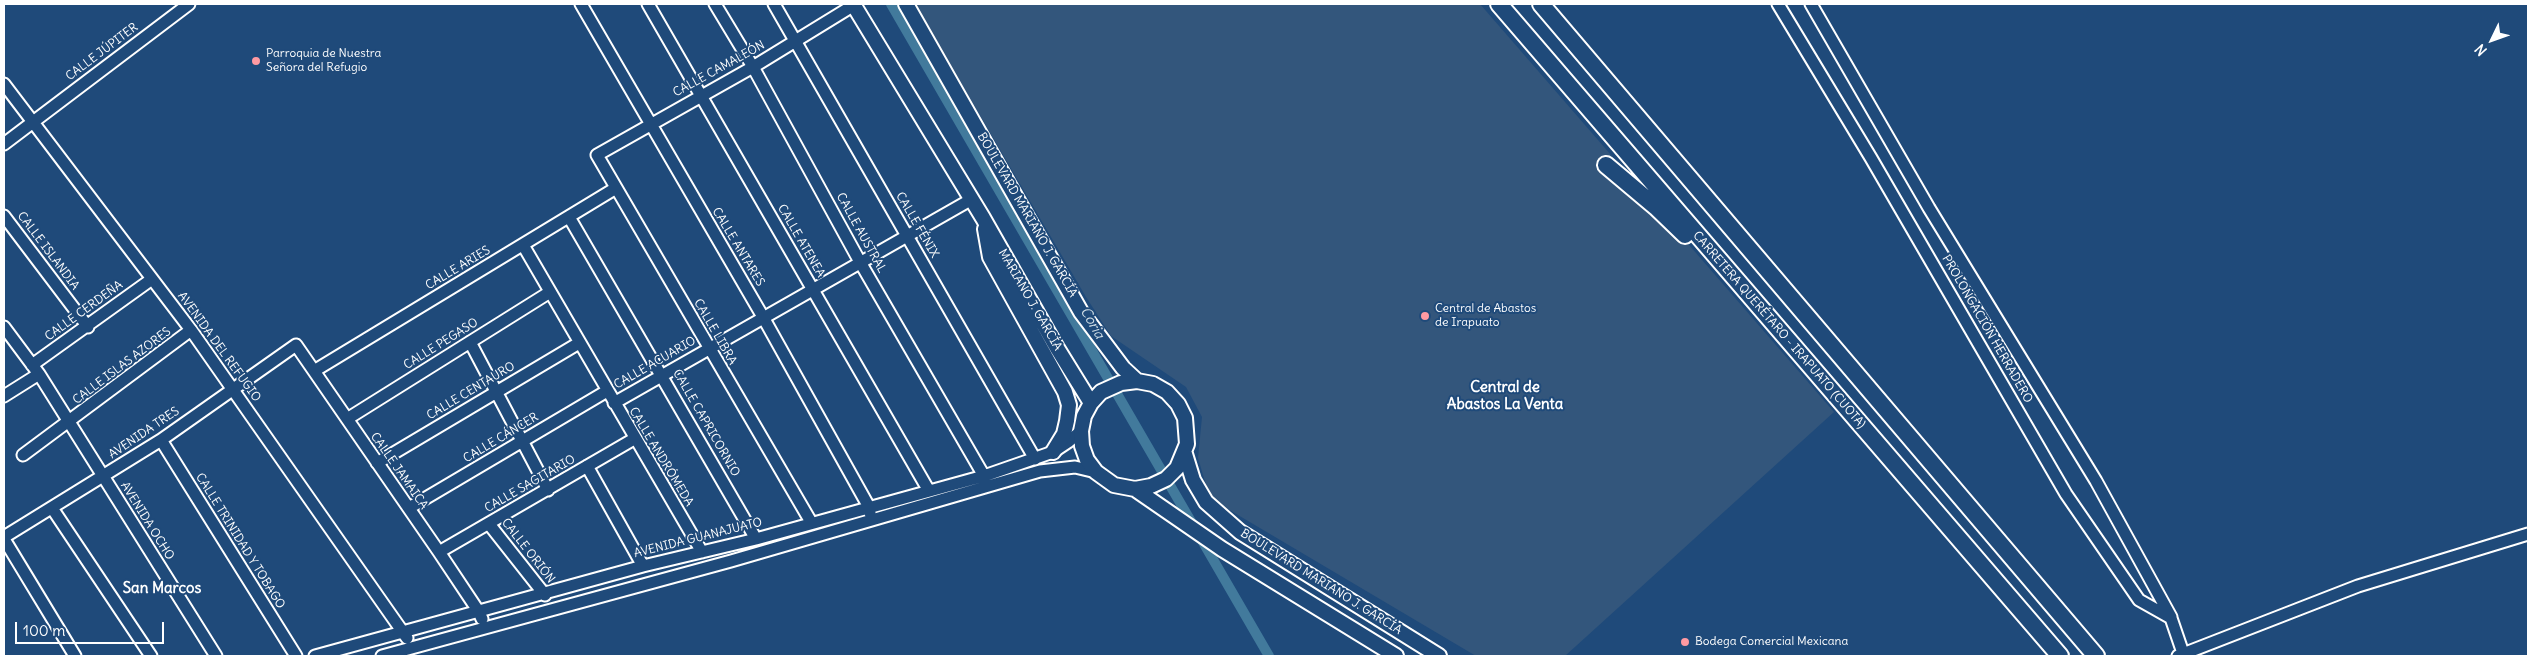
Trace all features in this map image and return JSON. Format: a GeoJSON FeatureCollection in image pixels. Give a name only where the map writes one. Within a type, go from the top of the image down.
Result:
{"type":"FeatureCollection","features":[{"type":"Feature","properties":{"kind":"highway","name":"CARRETERA QUERÉTARO - IRAPUATO (CUOTA)"},"geometry":{"type":"LineString","coordinates":[[1499,4],[2060,656]]}},
{"type":"Feature","properties":{"kind":"highway"},"geometry":{"type":"LineString","coordinates":[[1541,4],[2096,656]]}},
{"type":"Feature","properties":{"kind":"highway"},"geometry":{"type":"LineString","coordinates":[[1606,165],[1656,207],[1751,298]]}},
{"type":"Feature","properties":{"kind":"main road","name":"MARIANO J. GARCÍA"},"geometry":{"type":"LineString","coordinates":[[854,4],[983,218],[1057,348],[1091,403]]}},
{"type":"Feature","properties":{"kind":"main road","name":"BOULEVARD MARIANO J. GARCÍA"},"geometry":{"type":"LineString","coordinates":[[906,4],[1081,312],[1112,356],[1137,381],[1153,384],[1167,392],[1178,404],[1185,418],[1188,433],[1185,454],[1193,480],[1206,502],[1240,532],[1439,656]]}},
{"type":"Feature","properties":{"kind":"main road"},"geometry":{"type":"LineString","coordinates":[[983,218],[990,257],[1052,367],[1067,398],[1069,405],[1064,434],[1052,452]]}},
{"type":"Feature","properties":{"kind":"main road"},"geometry":{"type":"LineString","coordinates":[[1137,381],[1121,383],[1101,392],[1091,403],[1084,416],[1081,431],[1082,446],[1087,460],[1096,472],[1114,485],[1135,489],[1151,486],[1166,479],[1177,468],[1185,454]]}},
{"type":"Feature","properties":{"kind":"main road","name":"BOULEVARD MARIANO J. GARCÍA"},"geometry":{"type":"LineString","coordinates":[[1135,489],[1222,549],[1396,656]]}},
{"type":"Feature","properties":{"kind":"street","name":"CALLE JÚPITER"},"geometry":{"type":"LineString","coordinates":[[4,144],[189,4]]}},
{"type":"Feature","properties":{"kind":"street","name":"CALLE ANTARES"},"geometry":{"type":"LineString","coordinates":[[581,4],[649,124],[763,317],[869,506]]}},
{"type":"Feature","properties":{"kind":"street","name":"CALLE ATENEA"},"geometry":{"type":"LineString","coordinates":[[648,4],[929,491]]}},
{"type":"Feature","properties":{"kind":"street","name":"CALLE AUSTRAL"},"geometry":{"type":"LineString","coordinates":[[714,4],[753,67],[860,262],[984,476]]}},
{"type":"Feature","properties":{"kind":"street","name":"CALLE FÉNIX"},"geometry":{"type":"LineString","coordinates":[[774,4],[1035,459]]}},
{"type":"Feature","properties":{"kind":"street","name":"CALLE CAMALEÓN"},"geometry":{"type":"LineString","coordinates":[[597,155],[753,67],[854,4]]}},
{"type":"Feature","properties":{"kind":"street","name":"PROLONGACIÓN HERRADERO"},"geometry":{"type":"LineString","coordinates":[[1778,4],[1871,158],[2066,494],[2139,600],[2171,618]]}},
{"type":"Feature","properties":{"kind":"street"},"geometry":{"type":"LineString","coordinates":[[1811,4],[1929,208],[2096,481],[2171,618],[2182,656],[2358,586],[2528,534]]}},
{"type":"Feature","properties":{"kind":"street","name":"AVENIDA DEL REFUGIO"},"geometry":{"type":"LineString","coordinates":[[4,84],[31,123],[191,330],[233,388],[405,632],[411,648]]}},
{"type":"Feature","properties":{"kind":"street","name":"CALLE LIBRA"},"geometry":{"type":"LineString","coordinates":[[597,155],[811,522]]}},
{"type":"Feature","properties":{"kind":"street","name":"CALLE ARIES"},"geometry":{"type":"LineString","coordinates":[[314,371],[616,188]]}},
{"type":"Feature","properties":{"kind":"street","name":"CALLE ACUARIO"},"geometry":{"type":"LineString","coordinates":[[614,403],[662,374],[972,200]]}},
{"type":"Feature","properties":{"kind":"street","name":"CALLE ISLANDIA"},"geometry":{"type":"LineString","coordinates":[[4,216],[88,327]]}},
{"type":"Feature","properties":{"kind":"street","name":"CALLE CAPRICORNIO"},"geometry":{"type":"LineString","coordinates":[[569,217],[662,374],[756,539]]}},
{"type":"Feature","properties":{"kind":"street","name":"CALLE ANDRÓMEDA"},"geometry":{"type":"LineString","coordinates":[[523,245],[634,439],[702,552]]}},
{"type":"Feature","properties":{"kind":"street","name":"CALLE CERDEÑA"},"geometry":{"type":"LineString","coordinates":[[4,396],[88,327],[152,279]]}},
{"type":"Feature","properties":{"kind":"street","name":"CALLE PEGASO"},"geometry":{"type":"LineString","coordinates":[[347,419],[550,292]]}},
{"type":"Feature","properties":{"kind":"street"},"geometry":{"type":"LineString","coordinates":[[4,327],[36,370],[103,477]]}},
{"type":"Feature","properties":{"kind":"street","name":"CALLE ISLAS AZORES"},"geometry":{"type":"LineString","coordinates":[[23,455],[69,423],[191,330]]}},
{"type":"Feature","properties":{"kind":"street"},"geometry":{"type":"LineString","coordinates":[[470,342],[548,490]]}},
{"type":"Feature","properties":{"kind":"street","name":"CALLE CENTAURO"},"geometry":{"type":"LineString","coordinates":[[377,463],[579,343]]}},
{"type":"Feature","properties":{"kind":"street","name":"CALLE JAMAICA"},"geometry":{"type":"LineString","coordinates":[[296,346],[480,612]]}},
{"type":"Feature","properties":{"kind":"street","name":"AVENIDA TRES"},"geometry":{"type":"LineString","coordinates":[[4,538],[161,440],[233,388],[296,346]]}},
{"type":"Feature","properties":{"kind":"street","name":"CALLE CÁNCER"},"geometry":{"type":"LineString","coordinates":[[409,508],[607,391]]}},
{"type":"Feature","properties":{"kind":"street","name":"AVENIDA GUANAJUATO"},"geometry":{"type":"LineString","coordinates":[[315,656],[643,566],[756,539],[811,522],[984,476],[1052,452],[1081,431]]}},
{"type":"Feature","properties":{"kind":"street","name":"CALLE SAGITARIO"},"geometry":{"type":"LineString","coordinates":[[439,552],[634,439]]}},
{"type":"Feature","properties":{"kind":"street","name":"CALLE TRINIDAD Y TOBAGO"},"geometry":{"type":"LineString","coordinates":[[161,440],[296,656]]}},
{"type":"Feature","properties":{"kind":"street"},"geometry":{"type":"LineString","coordinates":[[587,466],[643,566]]}},
{"type":"Feature","properties":{"kind":"street"},"geometry":{"type":"LineString","coordinates":[[382,656],[1040,471],[1074,467],[1096,472]]}},
{"type":"Feature","properties":{"kind":"street","name":"AVENIDA OCHO"},"geometry":{"type":"LineString","coordinates":[[103,477],[216,656]]}},
{"type":"Feature","properties":{"kind":"street"},"geometry":{"type":"LineString","coordinates":[[869,506],[871,519]]}},
{"type":"Feature","properties":{"kind":"street"},"geometry":{"type":"LineString","coordinates":[[52,508],[151,656]]}},
{"type":"Feature","properties":{"kind":"street","name":"CALLE ORIÓN"},"geometry":{"type":"LineString","coordinates":[[489,524],[545,594]]}},
{"type":"Feature","properties":{"kind":"street"},"geometry":{"type":"LineString","coordinates":[[4,538],[75,656]]}},
{"type":"Feature","properties":{"kind":"street"},"geometry":{"type":"LineString","coordinates":[[521,600],[526,617]]}},
{"type":"Feature","properties":{"kind":"street"},"geometry":{"type":"LineString","coordinates":[[480,612],[484,628]]}},
{"type":"Feature","properties":{"kind":"shaded area","name":"Central de Abastos de Irapuato"},"geometry":{"type":"Polygon","coordinates":[[[915,4],[1480,4],[1834,412],[1565,656],[1476,656],[1216,502],[1206,485],[1198,458],[1202,417],[1186,387],[1111,336],[1086,297],[915,4]]]}},
{"type":"Feature","properties":{"kind":"waterway","name":"Coria"},"geometry":{"type":"LineString","coordinates":[[891,4],[1269,656]]}},
{"type":"Feature","properties":{"kind":"place","name":"Parroquia de Nuestra Señora del Refugio"},"geometry":{"type":"Point","coordinates":[256,61]}},
{"type":"Feature","properties":{"kind":"place","name":"Central de Abastos de Irapuato"},"geometry":{"type":"Point","coordinates":[1425,316]}},
{"type":"Feature","properties":{"kind":"place","name":"Bodega Comercial Mexicana"},"geometry":{"type":"Point","coordinates":[1685,642]}},
{"type":"Feature","properties":{"kind":"district","name":"Central de Abastos La Venta"},"geometry":{"type":"Point","coordinates":[1505,396]}},
{"type":"Feature","properties":{"kind":"district","name":"San Marcos"},"geometry":{"type":"Point","coordinates":[162,589]}}]}
